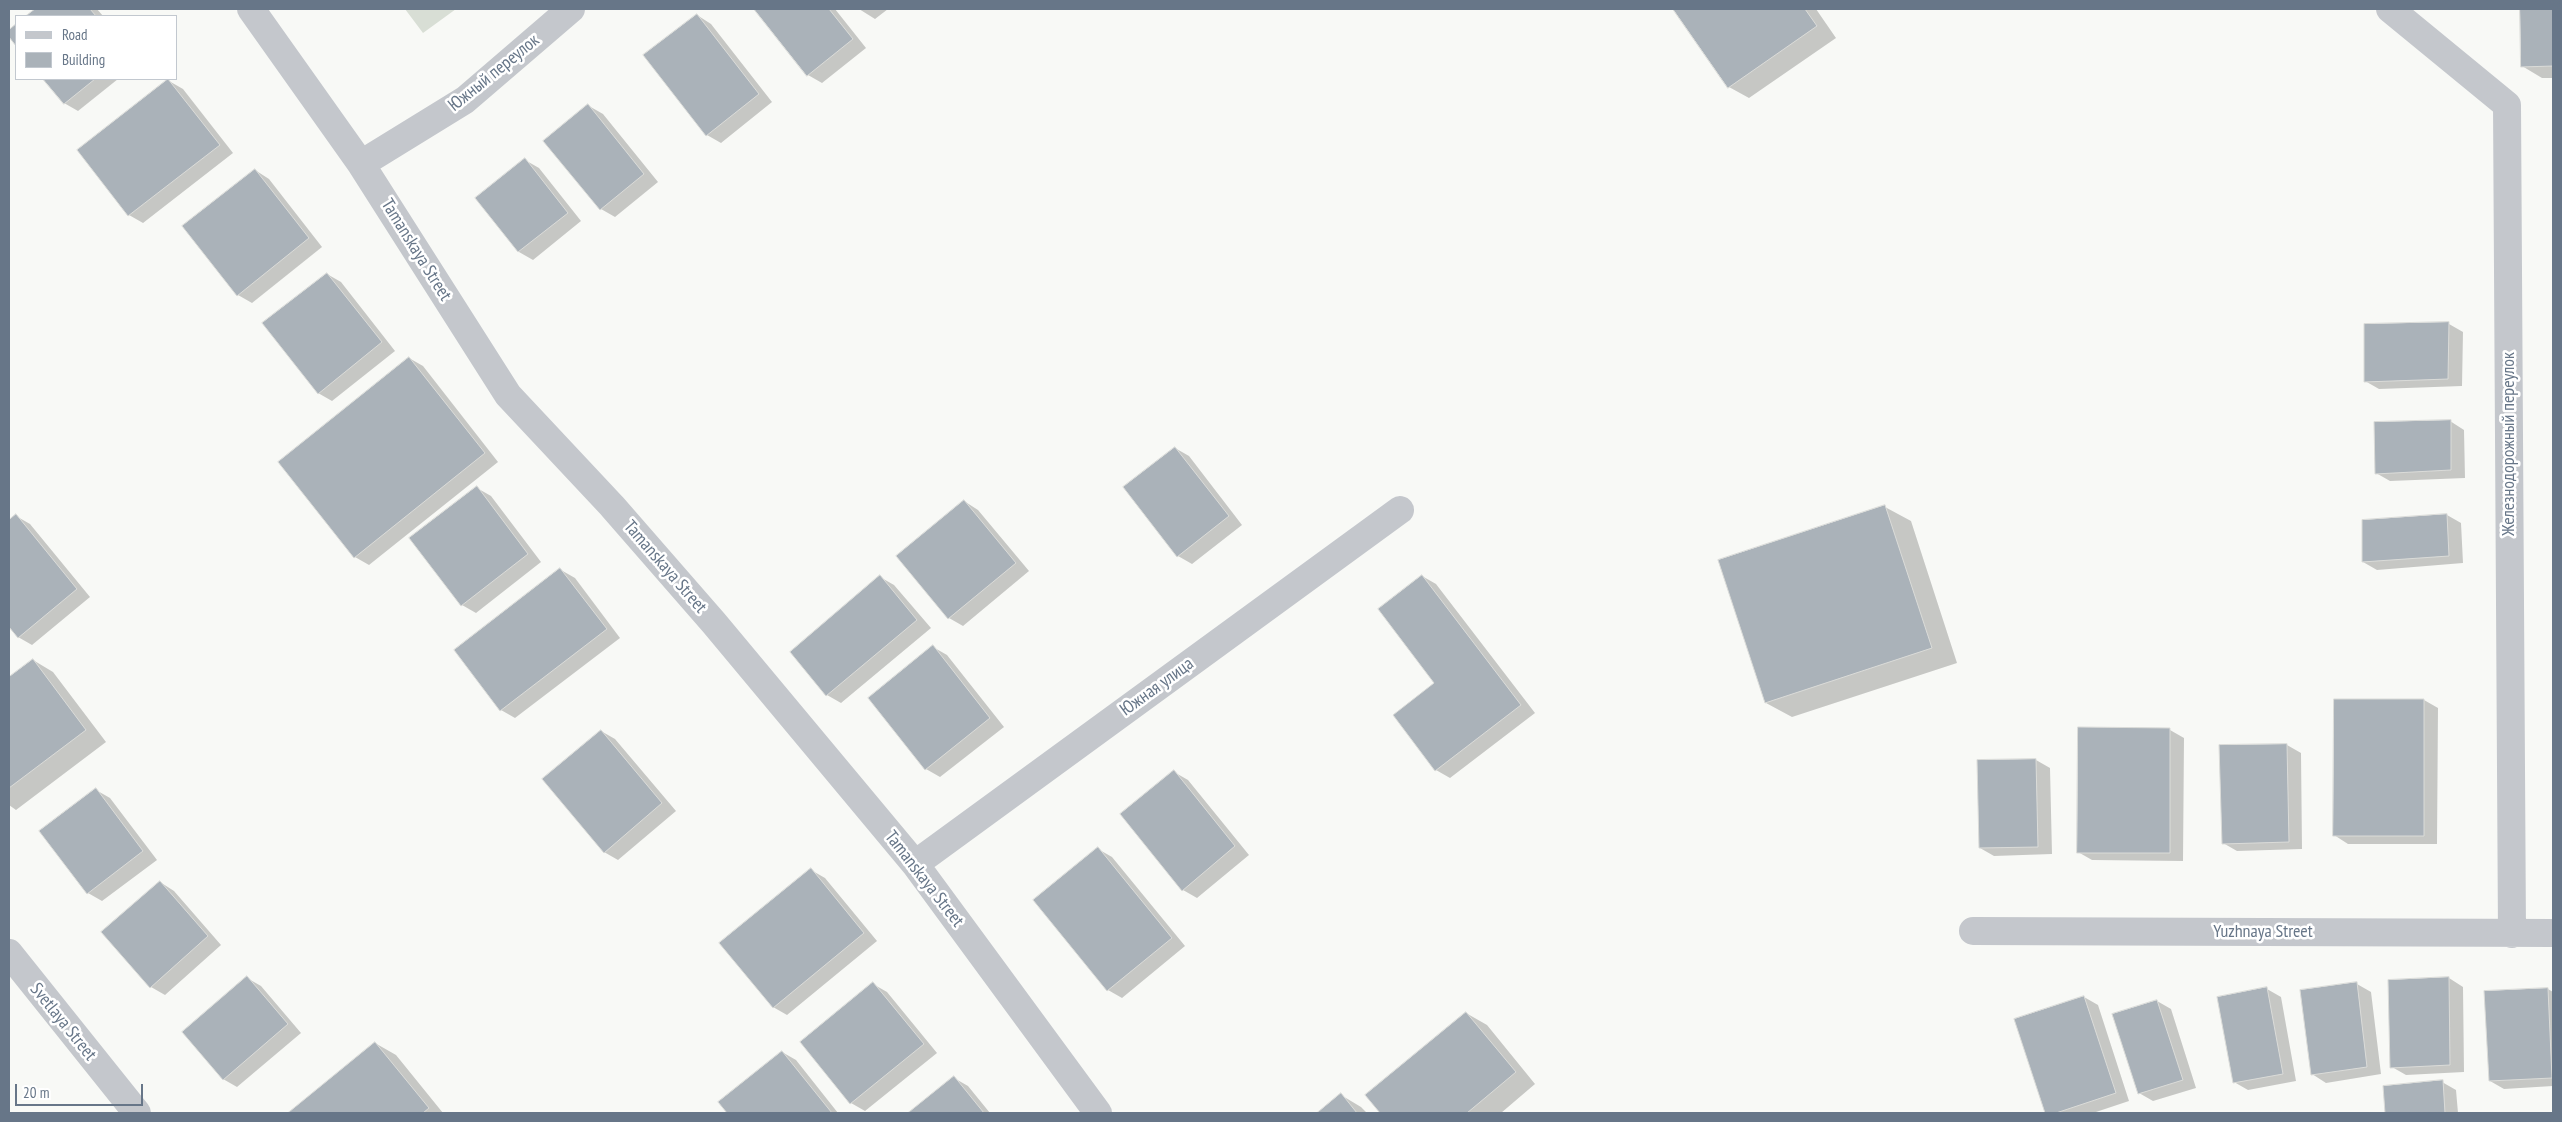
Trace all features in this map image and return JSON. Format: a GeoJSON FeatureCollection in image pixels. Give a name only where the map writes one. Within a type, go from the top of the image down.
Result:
{"type":"FeatureCollection","features":[{"type":"Feature","properties":{"kind":"street","name":"Tamanskaya Street"},"geometry":{"type":"LineString","coordinates":[[251,9],[362,164],[508,395],[612,506],[714,623],[915,864],[1098,1113]]}},
{"type":"Feature","properties":{"kind":"street","name":"Южный переулок"},"geometry":{"type":"LineString","coordinates":[[362,164],[465,100],[571,9]]}},
{"type":"Feature","properties":{"kind":"street","name":"Железнодорожный переулок"},"geometry":{"type":"LineString","coordinates":[[2390,9],[2507,105],[2512,934]]}},
{"type":"Feature","properties":{"kind":"street","name":"Южная улица"},"geometry":{"type":"LineString","coordinates":[[915,864],[1400,510]]}},
{"type":"Feature","properties":{"kind":"street","name":"Yuzhnaya Street"},"geometry":{"type":"LineString","coordinates":[[1973,931],[2553,933]]}},
{"type":"Feature","properties":{"kind":"street","name":"Svetlaya Street"},"geometry":{"type":"LineString","coordinates":[[9,953],[137,1113]]}},
{"type":"Feature","properties":{"kind":"shaded area"},"geometry":{"type":"Polygon","coordinates":[[[405,9],[456,9],[423,33],[405,9]]]}},
{"type":"Feature","properties":{"kind":"building"},"geometry":{"type":"Polygon","coordinates":[[[35,9],[90,9],[95,15],[27,15],[35,9]]]}},
{"type":"Feature","properties":{"kind":"building"},"geometry":{"type":"Polygon","coordinates":[[[754,9],[829,9],[853,39],[807,76],[754,9]]]}},
{"type":"Feature","properties":{"kind":"building"},"geometry":{"type":"Polygon","coordinates":[[[1673,9],[1805,9],[1817,26],[1728,88],[1673,9]]]}},
{"type":"Feature","properties":{"kind":"building"},"geometry":{"type":"Polygon","coordinates":[[[2520,9],[2553,9],[2553,66],[2521,67],[2520,9]]]}},
{"type":"Feature","properties":{"kind":"building"},"geometry":{"type":"Polygon","coordinates":[[[697,14],[759,94],[706,136],[643,55],[697,14]]]}},
{"type":"Feature","properties":{"kind":"building"},"geometry":{"type":"Polygon","coordinates":[[[15,25],[15,45],[9,37],[9,30],[15,25]]]}},
{"type":"Feature","properties":{"kind":"building"},"geometry":{"type":"Polygon","coordinates":[[[44,80],[94,80],[64,104],[44,80]]]}},
{"type":"Feature","properties":{"kind":"building"},"geometry":{"type":"Polygon","coordinates":[[[167,80],[169,80],[220,145],[128,216],[77,150],[167,80]]]}},
{"type":"Feature","properties":{"kind":"building"},"geometry":{"type":"Polygon","coordinates":[[[588,104],[644,174],[600,210],[543,141],[588,104]]]}},
{"type":"Feature","properties":{"kind":"building"},"geometry":{"type":"Polygon","coordinates":[[[525,158],[568,213],[518,252],[475,198],[525,158]]]}},
{"type":"Feature","properties":{"kind":"building"},"geometry":{"type":"Polygon","coordinates":[[[255,169],[309,238],[237,296],[182,226],[255,169]]]}},
{"type":"Feature","properties":{"kind":"building"},"geometry":{"type":"Polygon","coordinates":[[[327,273],[382,342],[318,394],[262,323],[327,273]]]}},
{"type":"Feature","properties":{"kind":"building"},"geometry":{"type":"Polygon","coordinates":[[[2449,322],[2448,379],[2364,382],[2364,324],[2449,322]]]}},
{"type":"Feature","properties":{"kind":"building"},"geometry":{"type":"Polygon","coordinates":[[[409,357],[485,453],[354,558],[278,462],[409,357]]]}},
{"type":"Feature","properties":{"kind":"building"},"geometry":{"type":"Polygon","coordinates":[[[2451,420],[2451,470],[2375,474],[2374,422],[2451,420]]]}},
{"type":"Feature","properties":{"kind":"building"},"geometry":{"type":"Polygon","coordinates":[[[1175,447],[1229,516],[1177,557],[1123,487],[1175,447]]]}},
{"type":"Feature","properties":{"kind":"building"},"geometry":{"type":"Polygon","coordinates":[[[477,486],[528,554],[461,606],[409,538],[477,486]]]}},
{"type":"Feature","properties":{"kind":"building"},"geometry":{"type":"Polygon","coordinates":[[[964,500],[1016,563],[948,619],[896,556],[964,500]]]}},
{"type":"Feature","properties":{"kind":"building"},"geometry":{"type":"Polygon","coordinates":[[[1885,505],[1932,648],[1765,703],[1718,560],[1885,505]]]}},
{"type":"Feature","properties":{"kind":"building"},"geometry":{"type":"Polygon","coordinates":[[[16,514],[77,589],[18,638],[9,627],[9,520],[16,514]]]}},
{"type":"Feature","properties":{"kind":"building"},"geometry":{"type":"Polygon","coordinates":[[[2447,514],[2449,556],[2362,562],[2362,520],[2447,514]]]}},
{"type":"Feature","properties":{"kind":"building"},"geometry":{"type":"Polygon","coordinates":[[[560,568],[607,629],[500,711],[454,650],[560,568]]]}},
{"type":"Feature","properties":{"kind":"building"},"geometry":{"type":"Polygon","coordinates":[[[880,575],[917,620],[826,696],[790,652],[880,575]]]}},
{"type":"Feature","properties":{"kind":"building"},"geometry":{"type":"Polygon","coordinates":[[[1422,575],[1521,705],[1435,771],[1393,715],[1434,683],[1378,609],[1422,575]]]}},
{"type":"Feature","properties":{"kind":"building"},"geometry":{"type":"Polygon","coordinates":[[[933,645],[990,718],[925,770],[868,698],[933,645]]]}},
{"type":"Feature","properties":{"kind":"building"},"geometry":{"type":"Polygon","coordinates":[[[33,659],[86,730],[9,788],[9,677],[33,659]]]}},
{"type":"Feature","properties":{"kind":"building"},"geometry":{"type":"Polygon","coordinates":[[[2334,699],[2424,699],[2424,836],[2333,836],[2334,699]]]}},
{"type":"Feature","properties":{"kind":"building"},"geometry":{"type":"Polygon","coordinates":[[[2078,727],[2170,728],[2170,853],[2077,853],[2078,727]]]}},
{"type":"Feature","properties":{"kind":"building"},"geometry":{"type":"Polygon","coordinates":[[[601,730],[662,803],[604,853],[542,779],[601,730]]]}},
{"type":"Feature","properties":{"kind":"building"},"geometry":{"type":"Polygon","coordinates":[[[2287,744],[2289,842],[2222,844],[2219,745],[2287,744]]]}},
{"type":"Feature","properties":{"kind":"building"},"geometry":{"type":"Polygon","coordinates":[[[2036,759],[2038,847],[1979,848],[1977,760],[2036,759]]]}},
{"type":"Feature","properties":{"kind":"building"},"geometry":{"type":"Polygon","coordinates":[[[1174,770],[1235,846],[1182,891],[1120,814],[1174,770]]]}},
{"type":"Feature","properties":{"kind":"building"},"geometry":{"type":"Polygon","coordinates":[[[96,788],[143,851],[87,894],[39,831],[96,788]]]}},
{"type":"Feature","properties":{"kind":"building"},"geometry":{"type":"Polygon","coordinates":[[[1098,847],[1172,938],[1107,991],[1033,900],[1098,847]]]}},
{"type":"Feature","properties":{"kind":"building"},"geometry":{"type":"Polygon","coordinates":[[[811,868],[864,933],[773,1008],[719,943],[811,868]]]}},
{"type":"Feature","properties":{"kind":"building"},"geometry":{"type":"Polygon","coordinates":[[[160,881],[208,936],[150,988],[101,932],[160,881]]]}},
{"type":"Feature","properties":{"kind":"building"},"geometry":{"type":"Polygon","coordinates":[[[247,976],[288,1024],[223,1080],[182,1032],[247,976]]]}},
{"type":"Feature","properties":{"kind":"building"},"geometry":{"type":"Polygon","coordinates":[[[2449,977],[2450,1065],[2390,1068],[2388,980],[2449,977]]]}},
{"type":"Feature","properties":{"kind":"building"},"geometry":{"type":"Polygon","coordinates":[[[873,982],[924,1044],[850,1104],[800,1042],[873,982]]]}},
{"type":"Feature","properties":{"kind":"building"},"geometry":{"type":"Polygon","coordinates":[[[2357,982],[2367,1067],[2311,1075],[2300,990],[2357,982]]]}},
{"type":"Feature","properties":{"kind":"building"},"geometry":{"type":"Polygon","coordinates":[[[2267,987],[2283,1074],[2233,1083],[2217,997],[2267,987]]]}},
{"type":"Feature","properties":{"kind":"building"},"geometry":{"type":"Polygon","coordinates":[[[2548,988],[2552,1078],[2489,1081],[2484,991],[2548,988]]]}},
{"type":"Feature","properties":{"kind":"building"},"geometry":{"type":"Polygon","coordinates":[[[2084,996],[2116,1093],[2056,1113],[2045,1113],[2014,1019],[2084,996]]]}},
{"type":"Feature","properties":{"kind":"building"},"geometry":{"type":"Polygon","coordinates":[[[2157,1000],[2183,1080],[2138,1094],[2112,1014],[2157,1000]]]}},
{"type":"Feature","properties":{"kind":"building"},"geometry":{"type":"Polygon","coordinates":[[[1466,1012],[1516,1072],[1467,1113],[1380,1113],[1365,1095],[1466,1012]]]}},
{"type":"Feature","properties":{"kind":"building"},"geometry":{"type":"Polygon","coordinates":[[[375,1042],[429,1108],[423,1113],[288,1113],[375,1042]]]}},
{"type":"Feature","properties":{"kind":"building"},"geometry":{"type":"Polygon","coordinates":[[[782,1051],[832,1113],[727,1113],[718,1102],[782,1051]]]}},
{"type":"Feature","properties":{"kind":"building"},"geometry":{"type":"Polygon","coordinates":[[[954,1076],[984,1113],[908,1113],[954,1076]]]}},
{"type":"Feature","properties":{"kind":"building"},"geometry":{"type":"Polygon","coordinates":[[[2443,1080],[2445,1113],[2385,1113],[2383,1086],[2443,1080]]]}},
{"type":"Feature","properties":{"kind":"building"},"geometry":{"type":"Polygon","coordinates":[[[1341,1093],[1357,1113],[1317,1113],[1341,1093]]]}}]}
